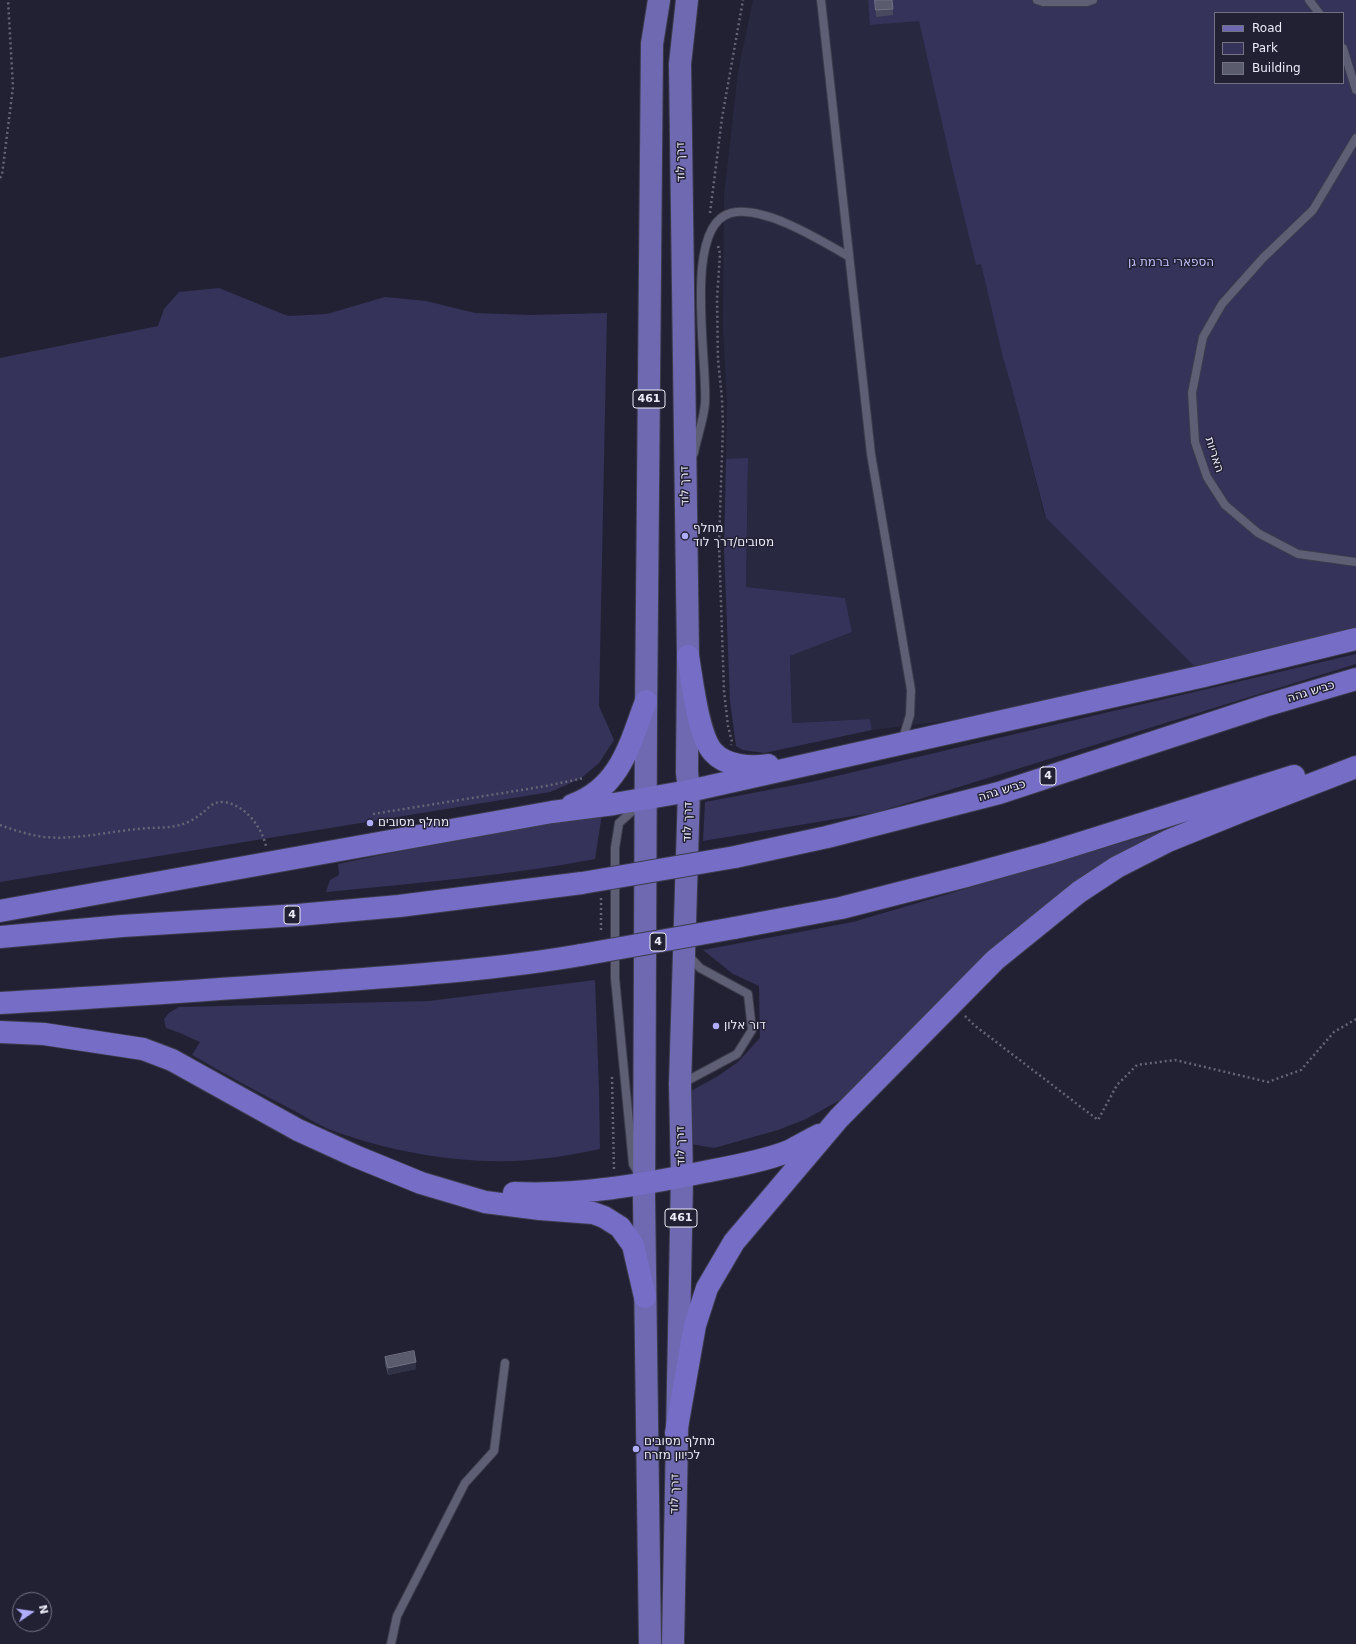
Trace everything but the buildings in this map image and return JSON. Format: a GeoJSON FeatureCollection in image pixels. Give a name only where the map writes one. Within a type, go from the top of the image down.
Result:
{"type":"FeatureCollection","features":[{"type":"Feature","properties":{"kind":"highway"},"geometry":{"type":"LineString","coordinates":[[0,911],[552,812],[646,799],[689,791],[1204,676],[1356,639]]}},
{"type":"Feature","properties":{"kind":"highway"},"geometry":{"type":"LineString","coordinates":[[688,656],[700,724],[712,751],[722,760],[739,765],[761,766],[904,735],[987,724]]}},
{"type":"Feature","properties":{"kind":"highway","name":"כביש גהה"},"geometry":{"type":"LineString","coordinates":[[0,937],[122,926],[298,915],[399,906],[582,883],[735,857],[827,837],[999,793],[1264,706],[1356,679]]}},
{"type":"Feature","properties":{"kind":"highway"},"geometry":{"type":"LineString","coordinates":[[552,812],[582,801],[595,793],[610,780],[624,759],[646,701]]}},
{"type":"Feature","properties":{"kind":"highway","name":"4"},"geometry":{"type":"LineString","coordinates":[[0,1003],[116,997],[422,974],[541,962],[734,928],[841,908],[1049,853],[1356,758]]}},
{"type":"Feature","properties":{"kind":"highway"},"geometry":{"type":"LineString","coordinates":[[676,1433],[695,1325],[708,1288],[734,1242],[839,1118],[1002,955],[1079,892],[1117,867],[1168,841],[1356,767]]}},
{"type":"Feature","properties":{"kind":"highway"},"geometry":{"type":"LineString","coordinates":[[0,1032],[44,1034],[143,1049],[172,1060],[298,1130],[355,1156],[421,1183],[485,1202],[540,1209],[593,1213],[620,1227],[632,1245],[645,1297]]}},
{"type":"Feature","properties":{"kind":"highway"},"geometry":{"type":"LineString","coordinates":[[421,1183],[502,1192],[539,1194],[586,1192],[644,1183],[682,1177],[750,1162],[789,1151],[818,1135],[839,1118]]}},
{"type":"Feature","properties":{"kind":"main road","name":"461"},"geometry":{"type":"LineString","coordinates":[[650,1644],[644,1183],[646,701],[652,44],[659,0]]}},
{"type":"Feature","properties":{"kind":"main road","name":"דרך לוד"},"geometry":{"type":"LineString","coordinates":[[673,1644],[682,1177],[680,1084],[689,791],[687,772],[688,656],[680,64],[687,0]]}},
{"type":"Feature","properties":{"kind":"lane"},"geometry":{"type":"LineString","coordinates":[[820,0],[871,454],[911,690],[910,715],[904,735]]}},
{"type":"Feature","properties":{"kind":"lane"},"geometry":{"type":"LineString","coordinates":[[1037,0],[1043,2],[1087,2],[1093,0]]}},
{"type":"Feature","properties":{"kind":"lane"},"geometry":{"type":"LineString","coordinates":[[1309,0],[1318,12]]}},
{"type":"Feature","properties":{"kind":"lane"},"geometry":{"type":"LineString","coordinates":[[1344,51],[1356,90]]}},
{"type":"Feature","properties":{"kind":"lane","name":"האריות"},"geometry":{"type":"LineString","coordinates":[[1356,138],[1313,210],[1263,258],[1222,304],[1203,336],[1192,393],[1195,442],[1207,476],[1225,505],[1258,533],[1298,554],[1356,562]]}},
{"type":"Feature","properties":{"kind":"lane"},"geometry":{"type":"LineString","coordinates":[[685,493],[705,404],[701,277],[704,247],[711,228],[716,220],[733,212],[754,213],[784,222],[848,256]]}},
{"type":"Feature","properties":{"kind":"lane"},"geometry":{"type":"LineString","coordinates":[[644,1183],[633,1164],[615,978],[615,848],[619,823],[646,799]]}},
{"type":"Feature","properties":{"kind":"lane"},"geometry":{"type":"LineString","coordinates":[[680,1084],[737,1054],[752,1030],[748,994],[700,968],[684,951]]}},
{"type":"Feature","properties":{"kind":"lane"},"geometry":{"type":"LineString","coordinates":[[391,1644],[397,1616],[466,1483],[494,1451],[505,1363]]}},
{"type":"Feature","properties":{"kind":"path"},"geometry":{"type":"LineString","coordinates":[[0,178],[2,175],[13,87],[8,0]]}},
{"type":"Feature","properties":{"kind":"path"},"geometry":{"type":"LineString","coordinates":[[373,814],[546,786],[589,777]]}},
{"type":"Feature","properties":{"kind":"path"},"geometry":{"type":"LineString","coordinates":[[0,825],[23,833],[45,837],[82,836],[142,828],[162,829],[191,821],[202,814],[213,803],[223,802],[234,805],[247,813],[263,837],[270,862]]}},
{"type":"Feature","properties":{"kind":"path"},"geometry":{"type":"LineString","coordinates":[[953,1004],[974,1024],[1098,1120],[1117,1085],[1138,1065],[1175,1060],[1268,1082],[1301,1070],[1334,1032],[1356,1019]]}},
{"type":"Feature","properties":{"kind":"shaded area"},"geometry":{"type":"Polygon","coordinates":[[[753,0],[868,0],[871,25],[919,20],[951,163],[976,264],[981,264],[1003,358],[1045,517],[1194,666],[1171,679],[968,718],[872,730],[870,719],[792,723],[790,656],[852,632],[845,598],[746,587],[748,459],[726,459],[727,402],[723,329],[724,196],[738,72],[753,0]]]}},
{"type":"Feature","properties":{"kind":"green space","name":"הספארי ברמת גן"},"geometry":{"type":"Polygon","coordinates":[[[868,0],[1356,0],[1356,634],[1194,666],[1046,518],[1003,358],[981,264],[976,265],[919,21],[870,25],[868,0]]]}},
{"type":"Feature","properties":{"kind":"green space"},"geometry":{"type":"Polygon","coordinates":[[[219,288],[288,316],[327,314],[385,297],[426,301],[475,313],[530,315],[607,313],[599,706],[614,740],[599,763],[580,779],[550,792],[0,882],[0,358],[158,326],[164,309],[179,292],[219,288]]]}},
{"type":"Feature","properties":{"kind":"green space"},"geometry":{"type":"Polygon","coordinates":[[[748,458],[746,587],[845,598],[852,632],[790,656],[792,723],[870,719],[872,730],[764,753],[743,750],[736,746],[730,701],[724,550],[726,459],[748,458]]]}},
{"type":"Feature","properties":{"kind":"green space"},"geometry":{"type":"Polygon","coordinates":[[[1356,654],[1356,664],[878,812],[703,841],[705,802],[811,782],[1356,654]]]}},
{"type":"Feature","properties":{"kind":"green space"},"geometry":{"type":"Polygon","coordinates":[[[602,814],[595,859],[495,875],[326,892],[330,880],[339,875],[338,864],[556,819],[602,814]]]}},
{"type":"Feature","properties":{"kind":"green space"},"geometry":{"type":"Polygon","coordinates":[[[1192,822],[1132,846],[1079,889],[842,1099],[806,1119],[778,1130],[714,1148],[691,1144],[691,1091],[718,1076],[738,1062],[760,1038],[759,986],[733,974],[703,950],[853,922],[1192,822]]]}},
{"type":"Feature","properties":{"kind":"green space"},"geometry":{"type":"Polygon","coordinates":[[[595,980],[600,1149],[535,1160],[491,1161],[445,1158],[399,1150],[334,1131],[318,1124],[192,1055],[200,1042],[166,1028],[164,1019],[169,1013],[179,1007],[429,1001],[595,980]]]}},
{"type":"Feature","properties":{"kind":"place","name":"מחלף מסובים/דרך לוד"},"geometry":{"type":"Point","coordinates":[685,536]}},
{"type":"Feature","properties":{"kind":"place","name":"מחלף מסובים"},"geometry":{"type":"Point","coordinates":[370,823]}},
{"type":"Feature","properties":{"kind":"place","name":"דור אלון"},"geometry":{"type":"Point","coordinates":[716,1026]}},
{"type":"Feature","properties":{"kind":"place","name":"מחלף מסובים לכיוון מזרח"},"geometry":{"type":"Point","coordinates":[636,1449]}}]}
